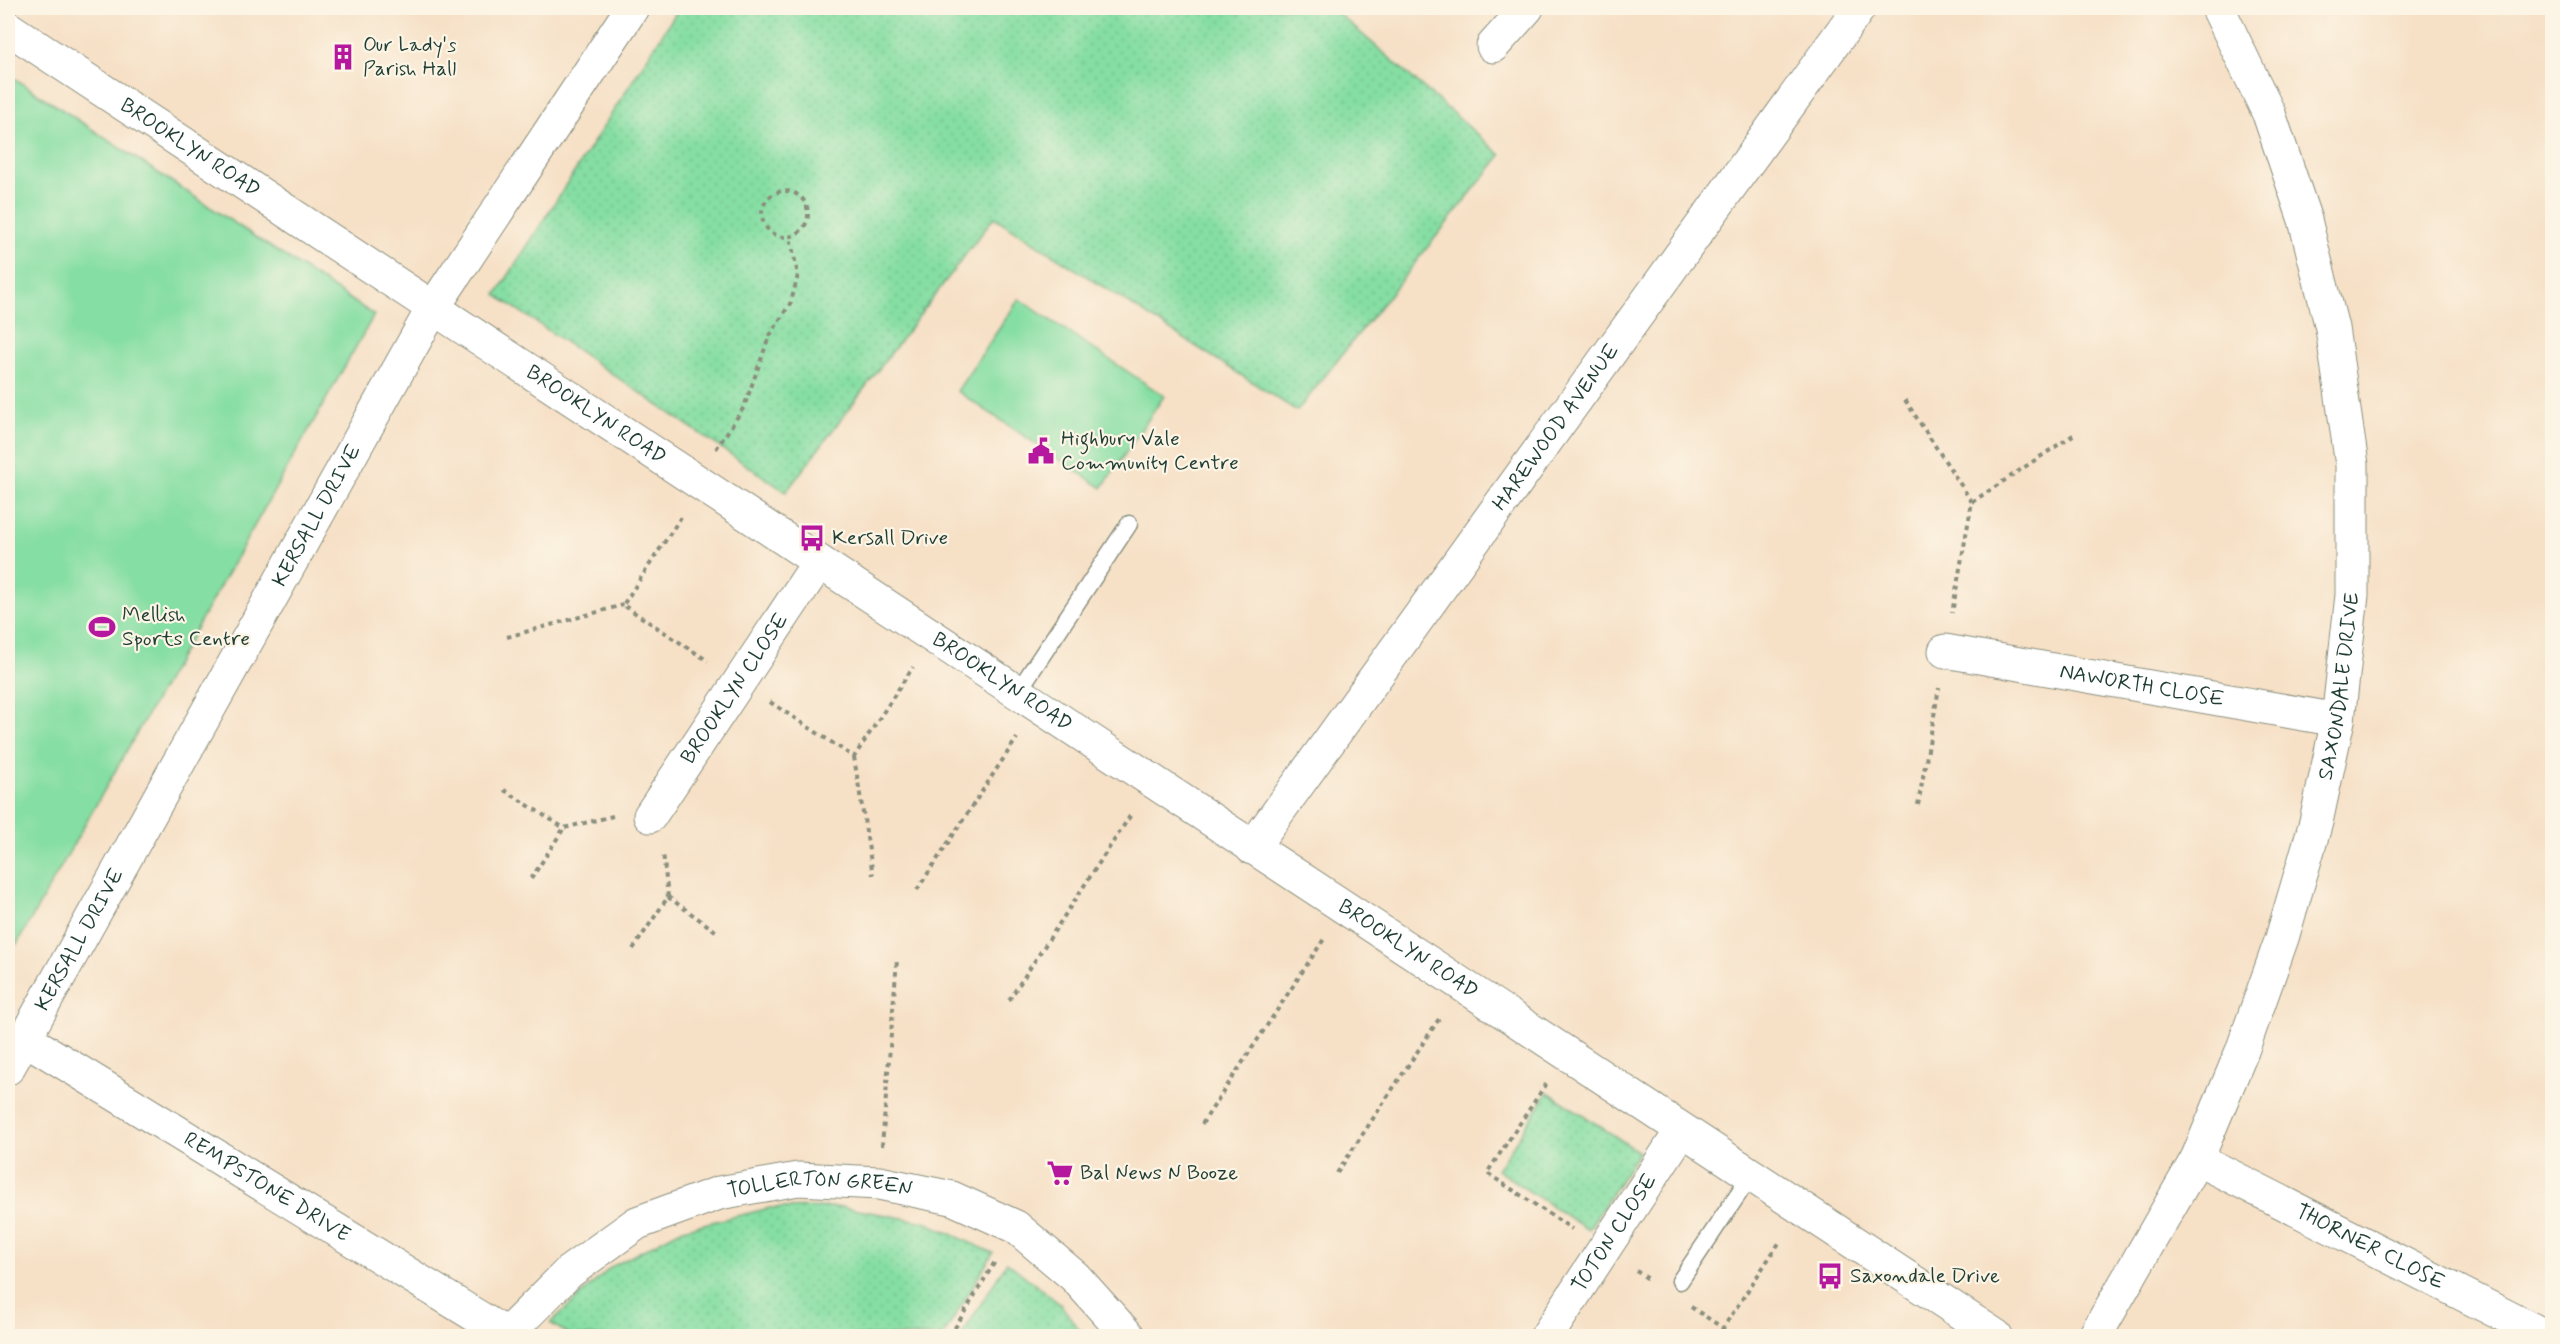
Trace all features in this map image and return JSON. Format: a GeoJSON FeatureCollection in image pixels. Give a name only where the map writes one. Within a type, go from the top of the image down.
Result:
{"type":"FeatureCollection","features":[{"type":"Feature","properties":{"kind":"street","name":"KERSALL DRIVE"},"geometry":{"type":"LineString","coordinates":[[8,1068],[433,308],[632,8]]}},
{"type":"Feature","properties":{"kind":"street"},"geometry":{"type":"LineString","coordinates":[[1493,45],[1527,8]]}},
{"type":"Feature","properties":{"kind":"street","name":"HAREWOOD AVENUE"},"geometry":{"type":"LineString","coordinates":[[1252,848],[1859,8]]}},
{"type":"Feature","properties":{"kind":"street","name":"SAXONDALE DRIVE"},"geometry":{"type":"LineString","coordinates":[[2095,1336],[2197,1159],[2242,1051],[2282,938],[2316,822],[2338,720],[2352,595],[2352,465],[2332,328],[2305,219],[2269,114],[2218,8]]}},
{"type":"Feature","properties":{"kind":"street","name":"BROOKLYN ROAD"},"geometry":{"type":"LineString","coordinates":[[8,28],[1996,1336]]}},
{"type":"Feature","properties":{"kind":"street","name":"BROOKLYN CLOSE"},"geometry":{"type":"LineString","coordinates":[[650,816],[819,562]]}},
{"type":"Feature","properties":{"kind":"street","name":"NAWORTH CLOSE"},"geometry":{"type":"LineString","coordinates":[[1945,651],[2338,720]]}},
{"type":"Feature","properties":{"kind":"street","name":"REMPSTONE DRIVE"},"geometry":{"type":"LineString","coordinates":[[24,1038],[507,1336]]}},
{"type":"Feature","properties":{"kind":"street","name":"TOTON CLOSE"},"geometry":{"type":"LineString","coordinates":[[1547,1336],[1682,1130]]}},
{"type":"Feature","properties":{"kind":"street","name":"THORNER CLOSE"},"geometry":{"type":"LineString","coordinates":[[2197,1159],[2541,1334]]}},
{"type":"Feature","properties":{"kind":"street","name":"TOLLERTON GREEN"},"geometry":{"type":"LineString","coordinates":[[507,1336],[569,1272],[637,1223],[719,1193],[798,1179],[879,1183],[952,1198],[1016,1227],[1075,1277],[1128,1336]]}},
{"type":"Feature","properties":{"kind":"lane"},"geometry":{"type":"LineString","coordinates":[[1028,700],[1130,524]]}},
{"type":"Feature","properties":{"kind":"lane"},"geometry":{"type":"LineString","coordinates":[[1680,1281],[1751,1175]]}},
{"type":"Feature","properties":{"kind":"path"},"geometry":{"type":"LineString","coordinates":[[781,190],[793,191],[803,198],[808,209],[808,221],[801,232],[790,237],[777,236],[772,233],[761,218],[763,206],[769,196],[781,190]]}},
{"type":"Feature","properties":{"kind":"path"},"geometry":{"type":"LineString","coordinates":[[507,637],[623,605],[702,485],[712,454],[744,407],[769,337],[791,302],[798,275],[790,237]]}},
{"type":"Feature","properties":{"kind":"path"},"geometry":{"type":"LineString","coordinates":[[1905,400],[1972,502],[2076,433]]}},
{"type":"Feature","properties":{"kind":"path"},"geometry":{"type":"LineString","coordinates":[[623,605],[854,757]]}},
{"type":"Feature","properties":{"kind":"path"},"geometry":{"type":"LineString","coordinates":[[873,875],[854,757],[933,638]]}},
{"type":"Feature","properties":{"kind":"path"},"geometry":{"type":"LineString","coordinates":[[917,890],[1028,700]]}},
{"type":"Feature","properties":{"kind":"path"},"geometry":{"type":"LineString","coordinates":[[1009,1000],[1153,782]]}},
{"type":"Feature","properties":{"kind":"path"},"geometry":{"type":"LineString","coordinates":[[504,790],[564,828]]}},
{"type":"Feature","properties":{"kind":"path"},"geometry":{"type":"LineString","coordinates":[[531,879],[564,828],[627,813],[650,816],[661,835],[668,897],[633,949]]}},
{"type":"Feature","properties":{"kind":"path"},"geometry":{"type":"LineString","coordinates":[[668,897],[717,932]]}},
{"type":"Feature","properties":{"kind":"path"},"geometry":{"type":"LineString","coordinates":[[1202,1124],[1345,908]]}},
{"type":"Feature","properties":{"kind":"path"},"geometry":{"type":"LineString","coordinates":[[879,1183],[897,960]]}},
{"type":"Feature","properties":{"kind":"path"},"geometry":{"type":"LineString","coordinates":[[1337,1173],[1462,985]]}},
{"type":"Feature","properties":{"kind":"path"},"geometry":{"type":"LineString","coordinates":[[1566,1054],[1487,1173],[1604,1250]]}},
{"type":"Feature","properties":{"kind":"path"},"geometry":{"type":"LineString","coordinates":[[950,1336],[1016,1227]]}},
{"type":"Feature","properties":{"kind":"path"},"geometry":{"type":"LineString","coordinates":[[1723,1328],[1724,1336]]}},
{"type":"Feature","properties":{"kind":"green space"},"geometry":{"type":"Polygon","coordinates":[[[679,8],[1332,8],[1501,155],[1297,411],[994,217],[786,492],[496,295],[679,8]]]}},
{"type":"Feature","properties":{"kind":"green space","name":"Mellish Sports Centre"},"geometry":{"type":"Polygon","coordinates":[[[8,74],[374,315],[17,944],[8,939],[8,74]]]}},
{"type":"Feature","properties":{"kind":"green space"},"geometry":{"type":"Polygon","coordinates":[[[1019,299],[1164,396],[1102,488],[957,391],[1019,299]]]}},
{"type":"Feature","properties":{"kind":"green space"},"geometry":{"type":"Polygon","coordinates":[[[1548,1092],[1639,1152],[1588,1230],[1497,1170],[1548,1092]]]}},
{"type":"Feature","properties":{"kind":"green space"},"geometry":{"type":"Polygon","coordinates":[[[842,1207],[925,1222],[993,1253],[943,1336],[572,1336],[550,1323],[611,1267],[683,1229],[770,1208],[842,1207]]]}},
{"type":"Feature","properties":{"kind":"green space"},"geometry":{"type":"Polygon","coordinates":[[[1007,1262],[1061,1305],[1084,1336],[961,1336],[1007,1262]]]}},
{"type":"Feature","properties":{"kind":"place","name":"Our Lady's Parish Hall"},"geometry":{"type":"Point","coordinates":[343,57]}},
{"type":"Feature","properties":{"kind":"place","name":"Highbury Vale Community Centre"},"geometry":{"type":"Point","coordinates":[1041,451]}},
{"type":"Feature","properties":{"kind":"place","name":"Kersall Drive"},"geometry":{"type":"Point","coordinates":[812,538]}},
{"type":"Feature","properties":{"kind":"place","name":"Mellish Sports Centre"},"geometry":{"type":"Point","coordinates":[102,627]}},
{"type":"Feature","properties":{"kind":"place","name":"Bal News N Booze"},"geometry":{"type":"Point","coordinates":[1060,1173]}},
{"type":"Feature","properties":{"kind":"place","name":"Saxondale Drive"},"geometry":{"type":"Point","coordinates":[1830,1276]}}]}
